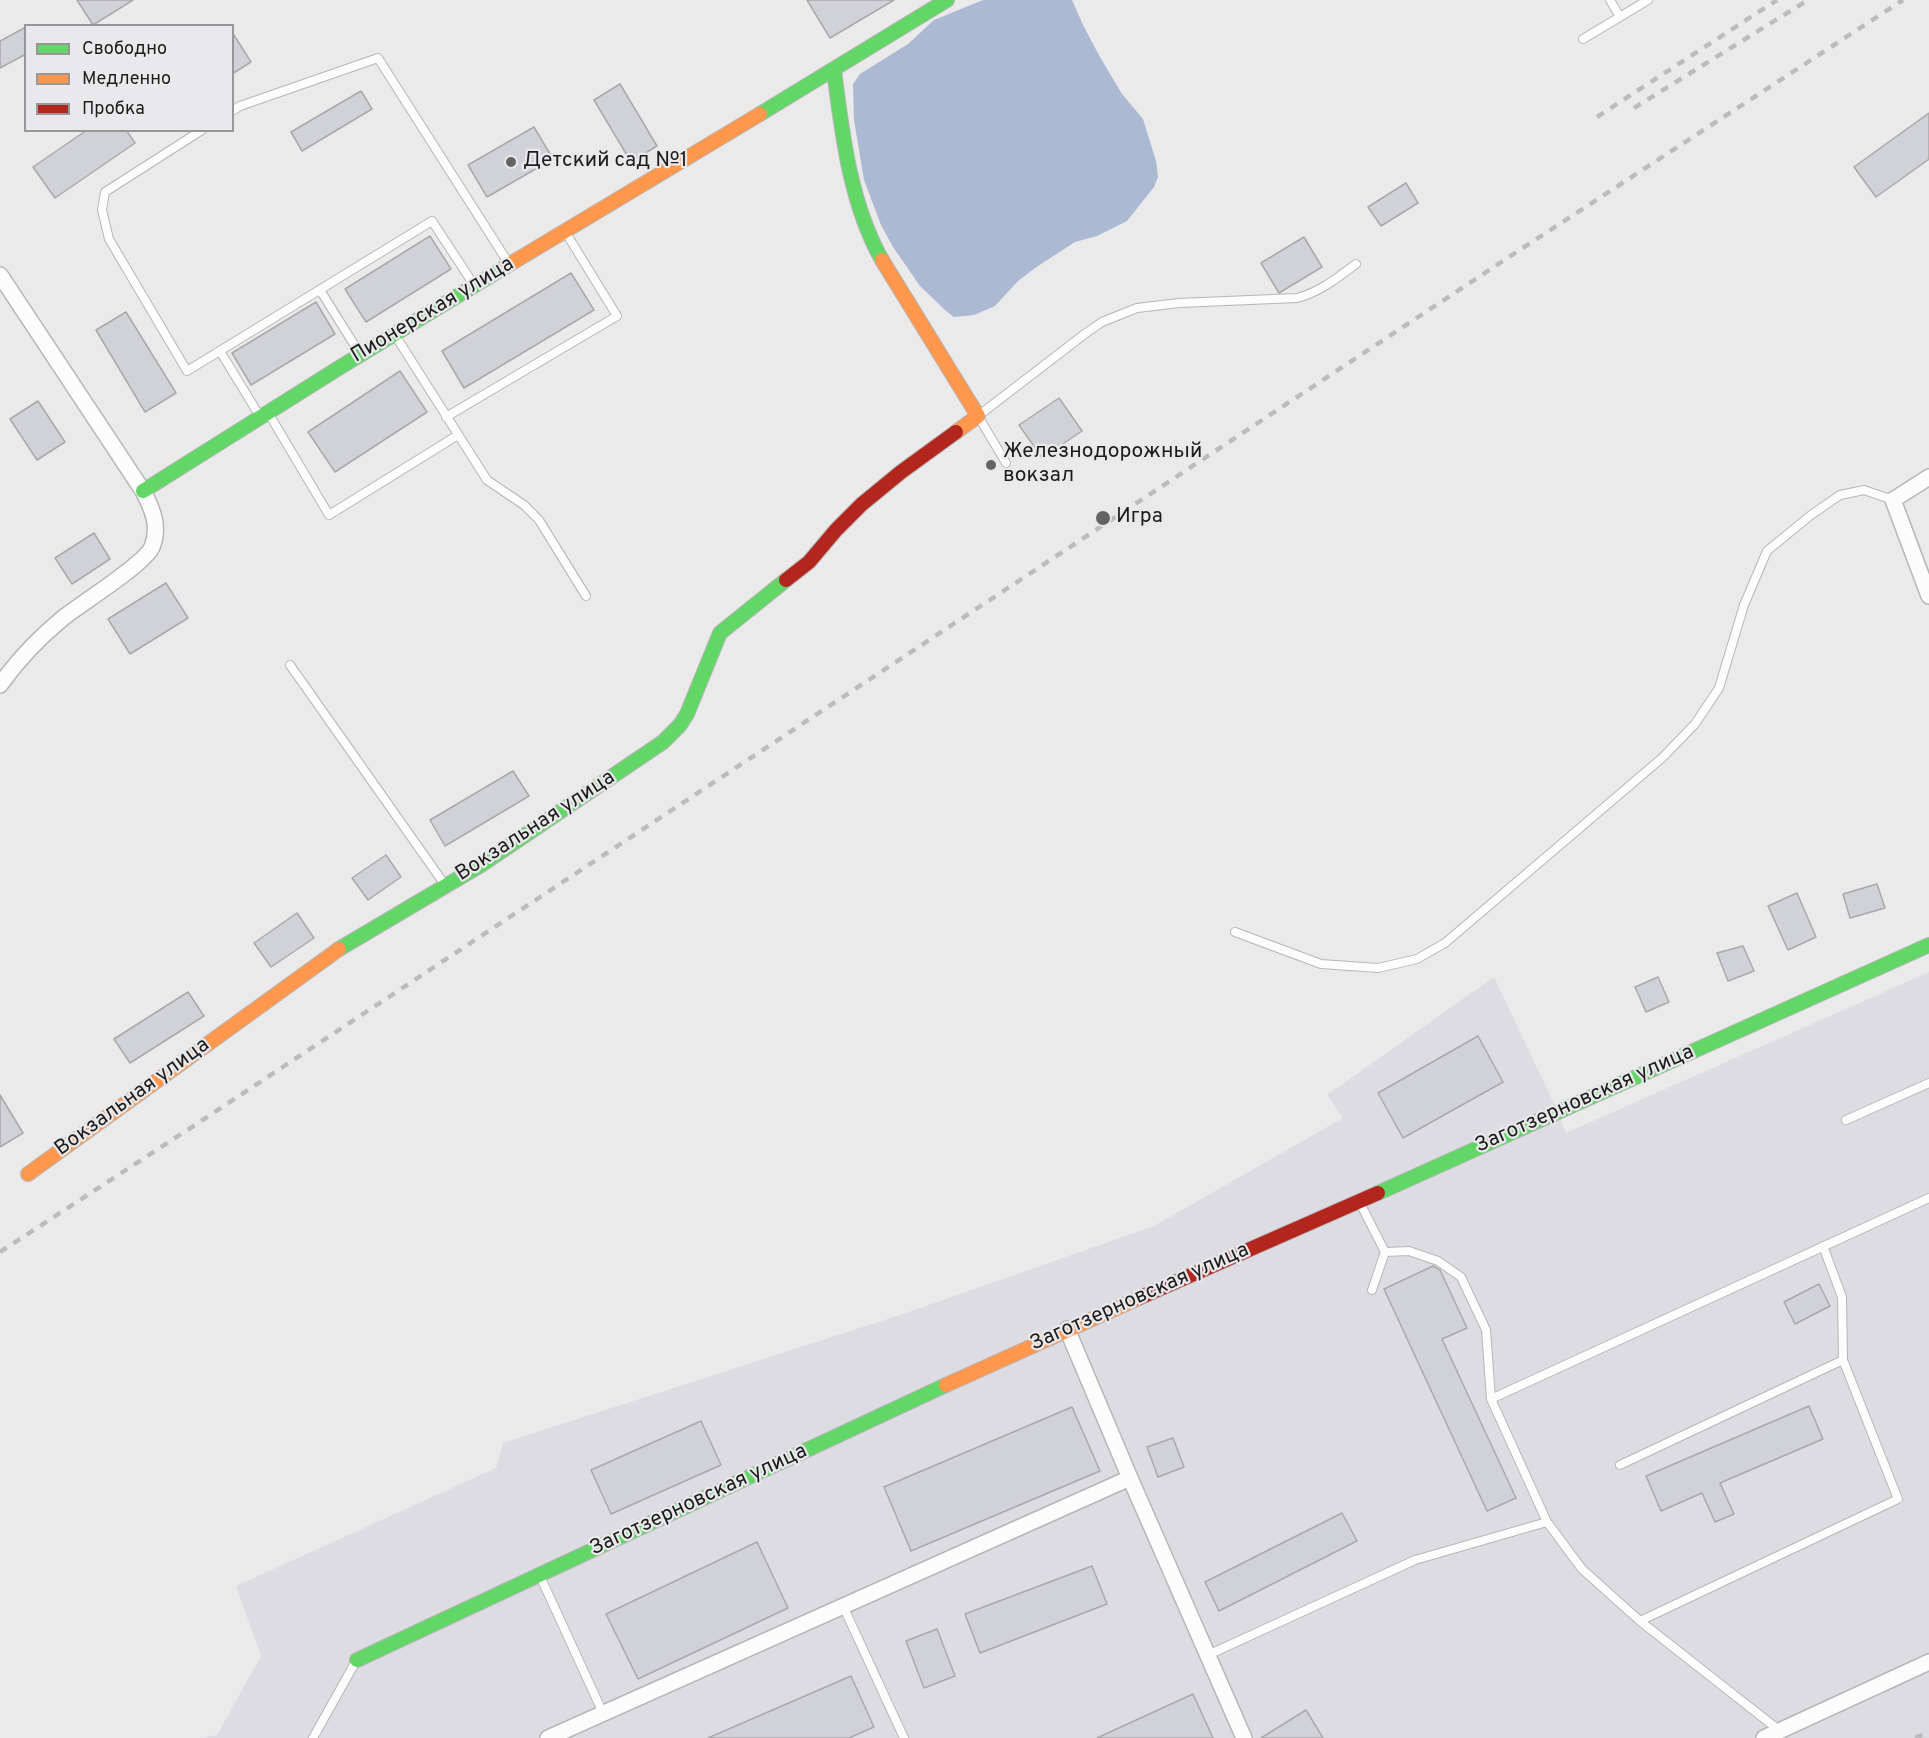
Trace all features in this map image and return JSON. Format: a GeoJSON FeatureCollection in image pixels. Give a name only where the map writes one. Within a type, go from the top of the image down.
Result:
{"type":"FeatureCollection","features":[{"type":"Feature","properties":{"kind":"street","name":"Пионерская улица"},"geometry":{"type":"LineString","coordinates":[[143,491],[263,414],[947,0]]}},
{"type":"Feature","properties":{"kind":"street"},"geometry":{"type":"LineString","coordinates":[[834,70],[853,183],[865,224],[880,257],[978,417]]}},
{"type":"Feature","properties":{"kind":"street"},"geometry":{"type":"LineString","coordinates":[[0,275],[143,491],[152,509],[156,528],[151,550],[133,567],[62,619],[36,643],[0,685]]}},
{"type":"Feature","properties":{"kind":"street","name":"Вокзальная улица"},"geometry":{"type":"LineString","coordinates":[[28,1174],[346,943],[481,865],[663,742],[680,724],[692,702],[711,649],[720,633],[809,562],[862,504],[901,472],[978,417]]}},
{"type":"Feature","properties":{"kind":"street"},"geometry":{"type":"LineString","coordinates":[[1929,477],[1893,500],[1929,596]]}},
{"type":"Feature","properties":{"kind":"street","name":"Заготзерновская улица"},"geometry":{"type":"LineString","coordinates":[[357,1660],[1067,1329],[1359,1201],[1929,945]]}},
{"type":"Feature","properties":{"kind":"street"},"geometry":{"type":"LineString","coordinates":[[1067,1329],[1244,1738]]}},
{"type":"Feature","properties":{"kind":"street"},"geometry":{"type":"LineString","coordinates":[[548,1738],[570,1733],[603,1713],[1130,1478]]}},
{"type":"Feature","properties":{"kind":"street"},"geometry":{"type":"LineString","coordinates":[[1764,1738],[1929,1662]]}},
{"type":"Feature","properties":{"kind":"lane"},"geometry":{"type":"LineString","coordinates":[[1610,0],[1620,17]]}},
{"type":"Feature","properties":{"kind":"lane"},"geometry":{"type":"LineString","coordinates":[[1583,39],[1648,0]]}},
{"type":"Feature","properties":{"kind":"lane"},"geometry":{"type":"LineString","coordinates":[[234,110],[378,58],[510,265]]}},
{"type":"Feature","properties":{"kind":"lane"},"geometry":{"type":"LineString","coordinates":[[198,132],[105,192],[102,210],[109,239],[187,371],[432,221],[475,286]]}},
{"type":"Feature","properties":{"kind":"lane"},"geometry":{"type":"LineString","coordinates":[[446,417],[616,316],[566,232]]}},
{"type":"Feature","properties":{"kind":"lane"},"geometry":{"type":"LineString","coordinates":[[1006,463],[978,417],[1102,322],[1137,308],[1179,303],[1297,298],[1321,290],[1356,264]]}},
{"type":"Feature","properties":{"kind":"lane"},"geometry":{"type":"LineString","coordinates":[[320,290],[361,355]]}},
{"type":"Feature","properties":{"kind":"lane"},"geometry":{"type":"LineString","coordinates":[[395,335],[487,480],[524,506],[539,520],[586,596]]}},
{"type":"Feature","properties":{"kind":"lane"},"geometry":{"type":"LineString","coordinates":[[220,351],[329,515],[458,435]]}},
{"type":"Feature","properties":{"kind":"lane"},"geometry":{"type":"LineString","coordinates":[[1235,932],[1321,964],[1378,968],[1417,958],[1444,943],[1662,758],[1695,724],[1719,688],[1744,605],[1767,551],[1840,495],[1864,490],[1893,500]]}},
{"type":"Feature","properties":{"kind":"lane"},"geometry":{"type":"LineString","coordinates":[[290,665],[446,886]]}},
{"type":"Feature","properties":{"kind":"lane"},"geometry":{"type":"LineString","coordinates":[[1846,1120],[1929,1083]]}},
{"type":"Feature","properties":{"kind":"lane"},"geometry":{"type":"LineString","coordinates":[[1491,1399],[1929,1198]]}},
{"type":"Feature","properties":{"kind":"lane"},"geometry":{"type":"LineString","coordinates":[[1359,1201],[1385,1252],[1372,1290]]}},
{"type":"Feature","properties":{"kind":"lane"},"geometry":{"type":"LineString","coordinates":[[1640,1621],[1898,1499],[1843,1360],[1842,1298],[1823,1246]]}},
{"type":"Feature","properties":{"kind":"lane"},"geometry":{"type":"LineString","coordinates":[[1385,1252],[1409,1251],[1438,1261],[1461,1277],[1486,1330],[1491,1399],[1547,1522],[1582,1569],[1640,1621],[1780,1731]]}},
{"type":"Feature","properties":{"kind":"lane"},"geometry":{"type":"LineString","coordinates":[[1620,1465],[1843,1360]]}},
{"type":"Feature","properties":{"kind":"lane"},"geometry":{"type":"LineString","coordinates":[[1208,1655],[1415,1560],[1547,1522]]}},
{"type":"Feature","properties":{"kind":"lane"},"geometry":{"type":"LineString","coordinates":[[539,1575],[603,1713]]}},
{"type":"Feature","properties":{"kind":"lane"},"geometry":{"type":"LineString","coordinates":[[843,1606],[904,1738]]}},
{"type":"Feature","properties":{"kind":"lane"},"geometry":{"type":"LineString","coordinates":[[312,1737],[357,1660]]}},
{"type":"Feature","properties":{"kind":"shaded area"},"geometry":{"type":"Polygon","coordinates":[[[1929,972],[1929,1738],[203,1738],[217,1735],[261,1656],[236,1586],[496,1468],[503,1443],[903,1314],[1154,1226],[1343,1118],[1327,1095],[1494,977],[1566,1133],[1929,972]]]}},
{"type":"Feature","properties":{"kind":"water"},"geometry":{"type":"Polygon","coordinates":[[[983,0],[1072,0],[1084,27],[1122,94],[1143,119],[1156,161],[1158,177],[1154,187],[1127,221],[1097,236],[1075,242],[1018,281],[995,306],[974,315],[954,317],[920,286],[881,225],[864,180],[854,120],[853,84],[860,74],[908,44],[934,20],[983,0]]]}},
{"type":"Feature","properties":{"kind":"building"},"geometry":{"type":"Polygon","coordinates":[[[77,0],[133,0],[95,24],[92,24],[77,0]]]}},
{"type":"Feature","properties":{"kind":"building"},"geometry":{"type":"Polygon","coordinates":[[[807,0],[894,0],[830,38],[807,0]]]}},
{"type":"Feature","properties":{"kind":"building"},"geometry":{"type":"Polygon","coordinates":[[[24,28],[24,55],[0,68],[0,41],[24,28]]]}},
{"type":"Feature","properties":{"kind":"building"},"geometry":{"type":"Polygon","coordinates":[[[234,35],[251,62],[234,73],[234,35]]]}},
{"type":"Feature","properties":{"kind":"building"},"geometry":{"type":"Polygon","coordinates":[[[620,84],[657,146],[631,162],[594,100],[620,84]]]}},
{"type":"Feature","properties":{"kind":"building"},"geometry":{"type":"Polygon","coordinates":[[[361,91],[372,109],[302,151],[291,132],[361,91]]]}},
{"type":"Feature","properties":{"kind":"building"},"geometry":{"type":"Polygon","coordinates":[[[1929,113],[1929,159],[1876,197],[1854,167],[1929,113]]]}},
{"type":"Feature","properties":{"kind":"building","name":"Детский сад №1"},"geometry":{"type":"Polygon","coordinates":[[[534,127],[553,159],[487,197],[468,165],[534,127]]]}},
{"type":"Feature","properties":{"kind":"building"},"geometry":{"type":"Polygon","coordinates":[[[84,132],[127,132],[135,143],[55,198],[33,167],[84,132]]]}},
{"type":"Feature","properties":{"kind":"building"},"geometry":{"type":"Polygon","coordinates":[[[1406,183],[1418,203],[1381,226],[1368,207],[1406,183]]]}},
{"type":"Feature","properties":{"kind":"building"},"geometry":{"type":"Polygon","coordinates":[[[430,236],[451,269],[366,322],[345,289],[430,236]]]}},
{"type":"Feature","properties":{"kind":"building"},"geometry":{"type":"Polygon","coordinates":[[[1304,237],[1322,267],[1279,293],[1261,263],[1304,237]]]}},
{"type":"Feature","properties":{"kind":"building"},"geometry":{"type":"Polygon","coordinates":[[[571,273],[594,310],[464,388],[442,351],[571,273]]]}},
{"type":"Feature","properties":{"kind":"building"},"geometry":{"type":"Polygon","coordinates":[[[316,302],[335,334],[251,385],[232,353],[316,302]]]}},
{"type":"Feature","properties":{"kind":"building"},"geometry":{"type":"Polygon","coordinates":[[[126,312],[176,393],[145,412],[96,330],[126,312]]]}},
{"type":"Feature","properties":{"kind":"building"},"geometry":{"type":"Polygon","coordinates":[[[400,371],[427,412],[335,472],[308,432],[400,371]]]}},
{"type":"Feature","properties":{"kind":"building"},"geometry":{"type":"Polygon","coordinates":[[[1059,398],[1082,431],[1042,458],[1019,425],[1059,398]]]}},
{"type":"Feature","properties":{"kind":"building"},"geometry":{"type":"Polygon","coordinates":[[[38,401],[65,442],[37,460],[10,419],[38,401]]]}},
{"type":"Feature","properties":{"kind":"building"},"geometry":{"type":"Polygon","coordinates":[[[94,533],[110,559],[72,584],[55,558],[94,533]]]}},
{"type":"Feature","properties":{"kind":"building"},"geometry":{"type":"Polygon","coordinates":[[[166,583],[188,618],[130,654],[108,619],[166,583]]]}},
{"type":"Feature","properties":{"kind":"building"},"geometry":{"type":"Polygon","coordinates":[[[513,771],[529,796],[445,846],[430,820],[513,771]]]}},
{"type":"Feature","properties":{"kind":"building"},"geometry":{"type":"Polygon","coordinates":[[[386,855],[401,877],[368,900],[352,878],[386,855]]]}},
{"type":"Feature","properties":{"kind":"building"},"geometry":{"type":"Polygon","coordinates":[[[1877,884],[1885,908],[1850,918],[1843,894],[1877,884]]]}},
{"type":"Feature","properties":{"kind":"building"},"geometry":{"type":"Polygon","coordinates":[[[1797,893],[1816,937],[1788,950],[1768,906],[1797,893]]]}},
{"type":"Feature","properties":{"kind":"building"},"geometry":{"type":"Polygon","coordinates":[[[297,913],[314,938],[271,967],[254,943],[297,913]]]}},
{"type":"Feature","properties":{"kind":"building"},"geometry":{"type":"Polygon","coordinates":[[[1743,946],[1754,971],[1728,981],[1717,953],[1743,946]]]}},
{"type":"Feature","properties":{"kind":"building"},"geometry":{"type":"Polygon","coordinates":[[[1658,977],[1669,1002],[1646,1012],[1635,987],[1658,977]]]}},
{"type":"Feature","properties":{"kind":"building"},"geometry":{"type":"Polygon","coordinates":[[[188,992],[204,1016],[130,1063],[114,1039],[188,992]]]}},
{"type":"Feature","properties":{"kind":"building"},"geometry":{"type":"Polygon","coordinates":[[[1478,1036],[1503,1082],[1403,1138],[1378,1093],[1478,1036]]]}},
{"type":"Feature","properties":{"kind":"building"},"geometry":{"type":"Polygon","coordinates":[[[0,1095],[23,1133],[0,1147],[0,1095]]]}},
{"type":"Feature","properties":{"kind":"building"},"geometry":{"type":"Polygon","coordinates":[[[1433,1266],[1440,1270],[1467,1328],[1442,1339],[1516,1498],[1487,1511],[1384,1289],[1433,1266]]]}},
{"type":"Feature","properties":{"kind":"building"},"geometry":{"type":"Polygon","coordinates":[[[1819,1284],[1830,1306],[1795,1324],[1784,1302],[1819,1284]]]}},
{"type":"Feature","properties":{"kind":"building"},"geometry":{"type":"Polygon","coordinates":[[[1809,1406],[1823,1439],[1720,1483],[1734,1514],[1715,1522],[1702,1493],[1661,1511],[1646,1476],[1809,1406]]]}},
{"type":"Feature","properties":{"kind":"building"},"geometry":{"type":"Polygon","coordinates":[[[1072,1407],[1100,1471],[911,1551],[884,1487],[1072,1407]]]}},
{"type":"Feature","properties":{"kind":"building"},"geometry":{"type":"Polygon","coordinates":[[[701,1421],[721,1465],[611,1514],[591,1470],[701,1421]]]}},
{"type":"Feature","properties":{"kind":"building"},"geometry":{"type":"Polygon","coordinates":[[[1173,1438],[1184,1467],[1158,1477],[1147,1447],[1173,1438]]]}},
{"type":"Feature","properties":{"kind":"building"},"geometry":{"type":"Polygon","coordinates":[[[1342,1513],[1357,1541],[1219,1611],[1205,1582],[1342,1513]]]}},
{"type":"Feature","properties":{"kind":"building"},"geometry":{"type":"Polygon","coordinates":[[[757,1542],[788,1608],[638,1679],[606,1614],[757,1542]]]}},
{"type":"Feature","properties":{"kind":"building"},"geometry":{"type":"Polygon","coordinates":[[[1092,1566],[1107,1604],[980,1653],[965,1614],[1092,1566]]]}},
{"type":"Feature","properties":{"kind":"building"},"geometry":{"type":"Polygon","coordinates":[[[937,1629],[955,1676],[924,1688],[906,1641],[937,1629]]]}},
{"type":"Feature","properties":{"kind":"building"},"geometry":{"type":"Polygon","coordinates":[[[851,1676],[874,1727],[849,1738],[708,1738],[851,1676]]]}},
{"type":"Feature","properties":{"kind":"building"},"geometry":{"type":"Polygon","coordinates":[[[1193,1694],[1213,1738],[1097,1738],[1193,1694]]]}},
{"type":"Feature","properties":{"kind":"building"},"geometry":{"type":"Polygon","coordinates":[[[1306,1710],[1323,1738],[1261,1738],[1306,1710]]]}},
{"type":"Feature","properties":{"kind":"railway"},"geometry":{"type":"LineString","coordinates":[[1597,117],[1777,0]]}},
{"type":"Feature","properties":{"kind":"railway"},"geometry":{"type":"LineString","coordinates":[[1634,108],[1808,0]]}},
{"type":"Feature","properties":{"kind":"railway"},"geometry":{"type":"LineString","coordinates":[[0,1252],[1509,257],[1903,0]]}},
{"type":"Feature","properties":{"kind":"railway"},"geometry":{"type":"LineString","coordinates":[[1915,1738],[1929,1732]]}},
{"type":"Feature","properties":{"kind":"traffic: fast"},"geometry":{"type":"LineString","coordinates":[[760,114],[947,0]]}},
{"type":"Feature","properties":{"kind":"traffic: fast"},"geometry":{"type":"LineString","coordinates":[[834,70],[844,143],[855,192],[862,216],[882,260]]}},
{"type":"Feature","properties":{"kind":"traffic: fast"},"geometry":{"type":"LineString","coordinates":[[143,491],[505,267]]}},
{"type":"Feature","properties":{"kind":"traffic: fast"},"geometry":{"type":"LineString","coordinates":[[339,949],[481,865],[663,742],[680,725],[687,714],[720,633],[786,580]]}},
{"type":"Feature","properties":{"kind":"traffic: fast"},"geometry":{"type":"LineString","coordinates":[[1378,1193],[1929,945]]}},
{"type":"Feature","properties":{"kind":"traffic: fast"},"geometry":{"type":"LineString","coordinates":[[357,1660],[946,1385]]}},
{"type":"Feature","properties":{"kind":"traffic: slow"},"geometry":{"type":"LineString","coordinates":[[505,267],[760,114]]}},
{"type":"Feature","properties":{"kind":"traffic: slow"},"geometry":{"type":"LineString","coordinates":[[882,260],[978,416],[956,432]]}},
{"type":"Feature","properties":{"kind":"traffic: slow"},"geometry":{"type":"LineString","coordinates":[[28,1174],[339,949]]}},
{"type":"Feature","properties":{"kind":"traffic: slow"},"geometry":{"type":"LineString","coordinates":[[946,1385],[1139,1298]]}},
{"type":"Feature","properties":{"kind":"traffic: jam"},"geometry":{"type":"LineString","coordinates":[[786,580],[809,562],[862,504],[956,432]]}},
{"type":"Feature","properties":{"kind":"traffic: jam"},"geometry":{"type":"LineString","coordinates":[[1139,1298],[1378,1193]]}},
{"type":"Feature","properties":{"kind":"place","name":"Детский сад №1"},"geometry":{"type":"Point","coordinates":[511,162]}},
{"type":"Feature","properties":{"kind":"place","name":"Железнодорожный вокзал"},"geometry":{"type":"Point","coordinates":[991,465]}},
{"type":"Feature","properties":{"kind":"place","name":"Игра"},"geometry":{"type":"Point","coordinates":[1103,518]}}]}
